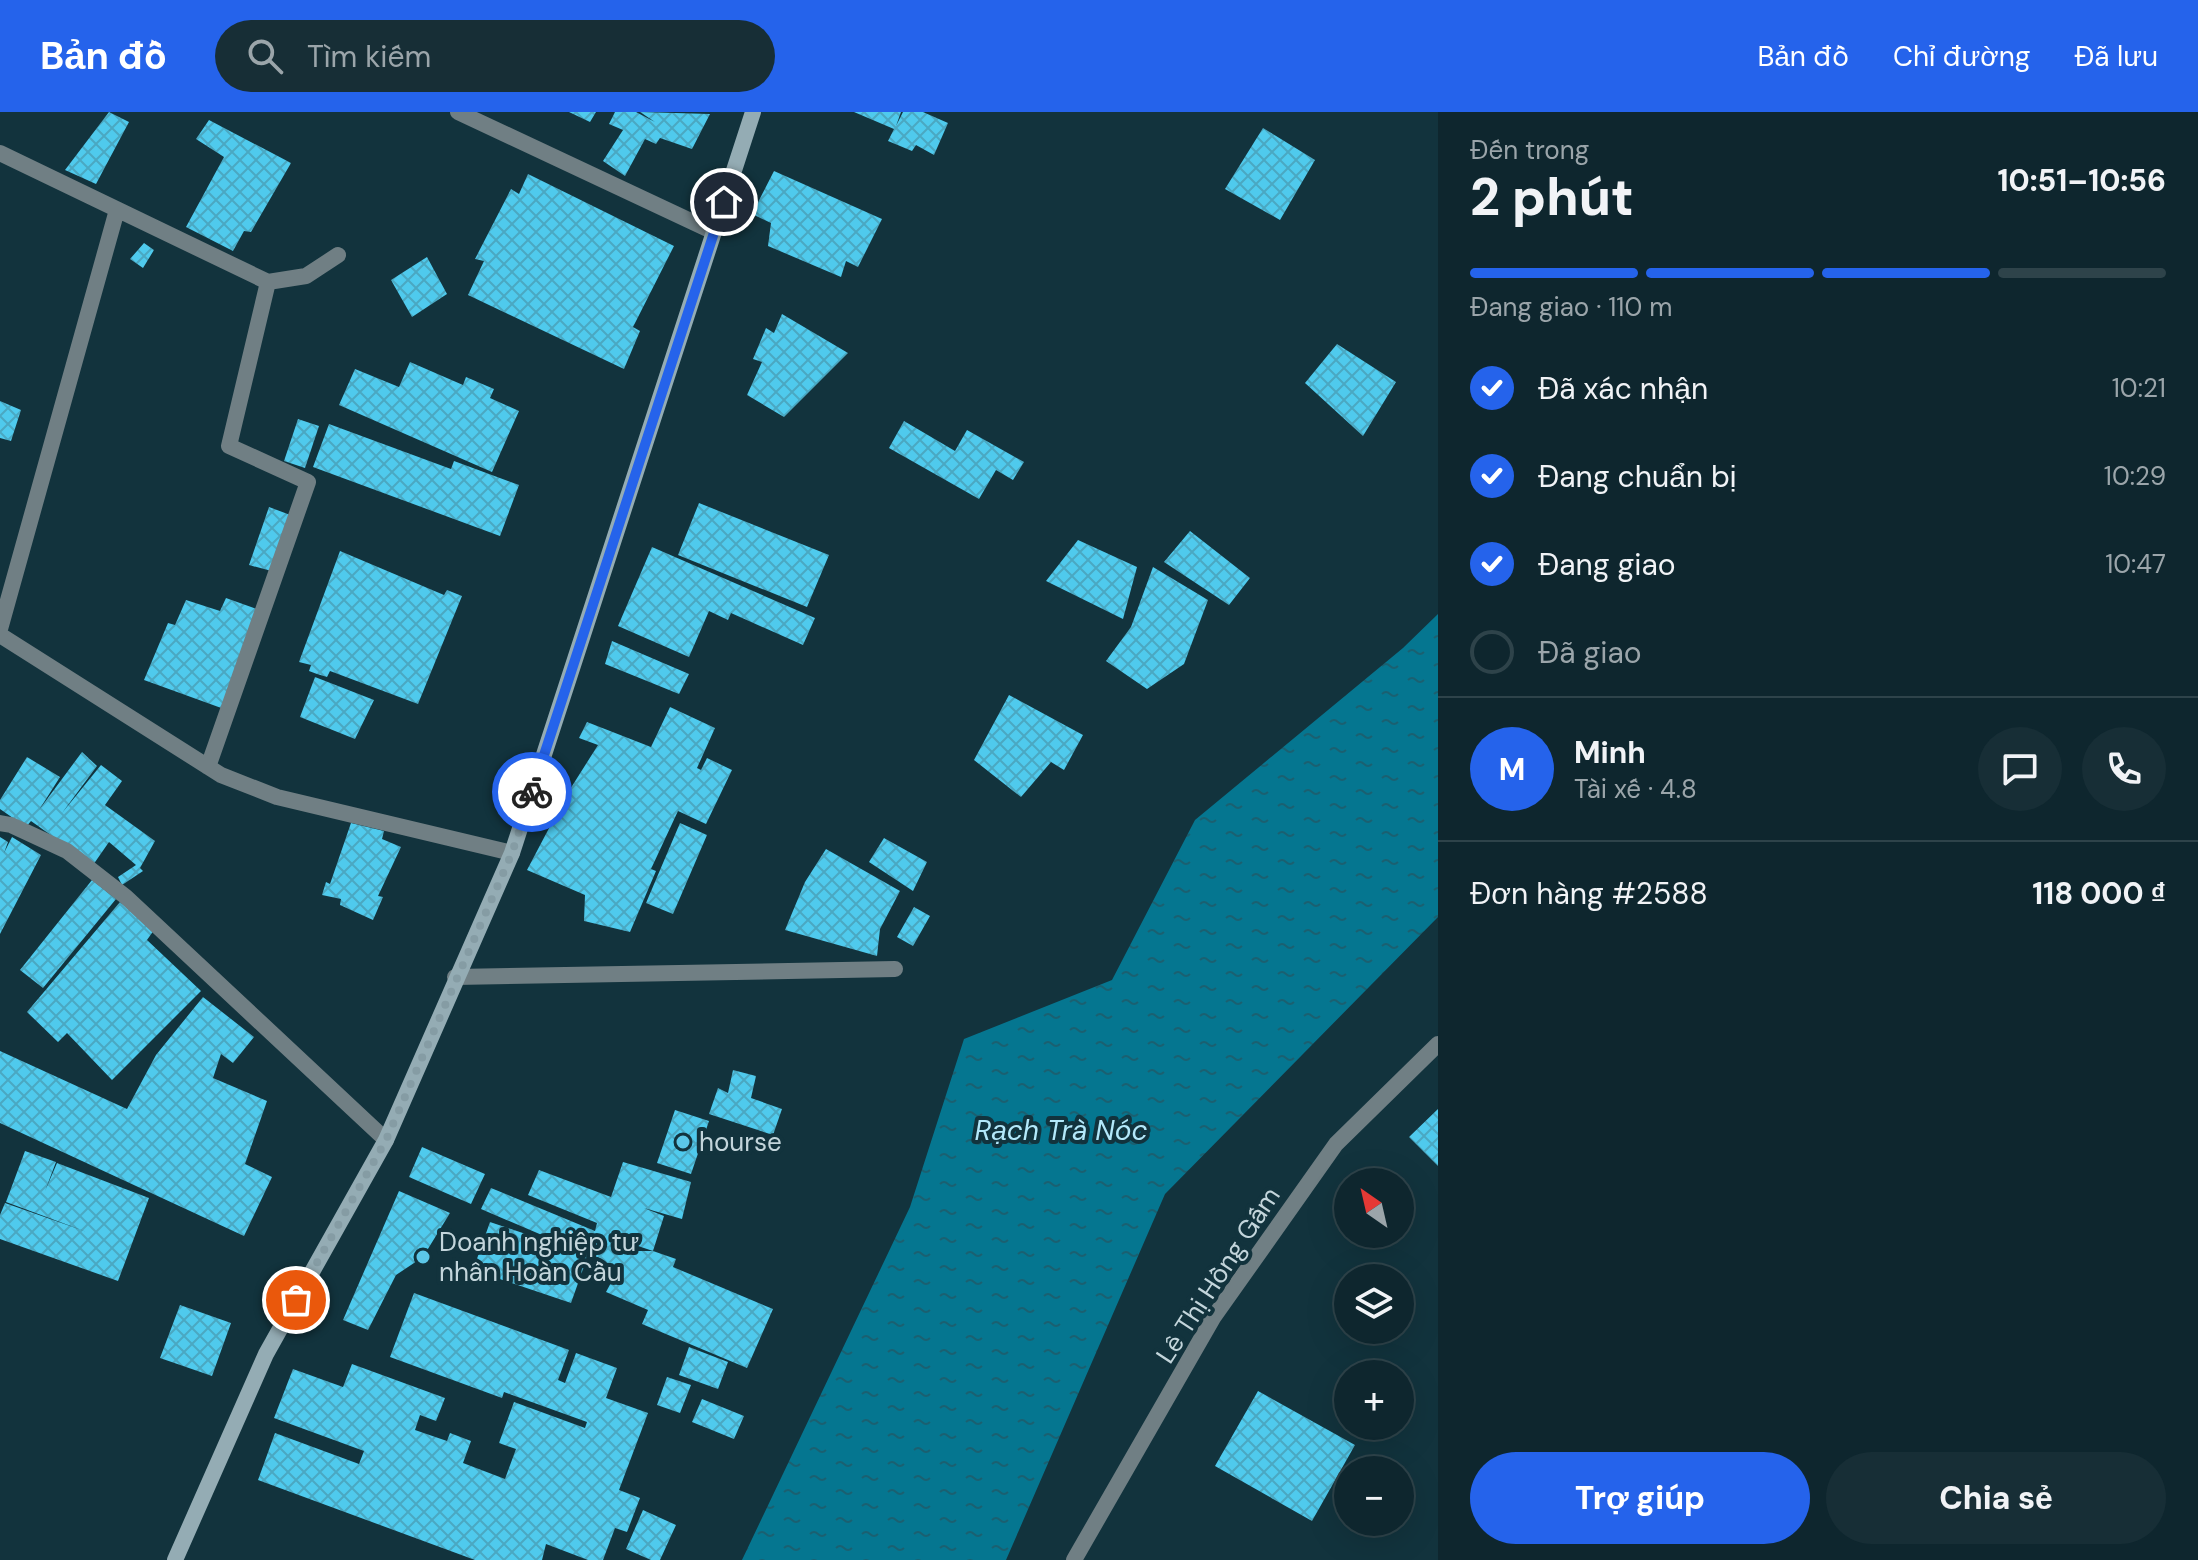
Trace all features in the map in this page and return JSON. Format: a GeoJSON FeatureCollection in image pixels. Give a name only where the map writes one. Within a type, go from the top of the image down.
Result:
{"type":"FeatureCollection","features":[{"type":"Feature","properties":{"kind":"main road"},"geometry":{"type":"LineString","coordinates":[[175,1560],[266,1354],[386,1140],[512,853],[753,112]]}},
{"type":"Feature","properties":{"kind":"street"},"geometry":{"type":"LineString","coordinates":[[458,112],[714,232]]}},
{"type":"Feature","properties":{"kind":"street"},"geometry":{"type":"LineString","coordinates":[[0,153],[268,282],[306,276],[338,255]]}},
{"type":"Feature","properties":{"kind":"street"},"geometry":{"type":"LineString","coordinates":[[117,210],[0,632],[208,767],[277,797],[512,853]]}},
{"type":"Feature","properties":{"kind":"street"},"geometry":{"type":"LineString","coordinates":[[208,767],[308,482],[229,446],[268,282]]}},
{"type":"Feature","properties":{"kind":"street"},"geometry":{"type":"LineString","coordinates":[[0,823],[67,851],[126,897],[386,1140]]}},
{"type":"Feature","properties":{"kind":"street"},"geometry":{"type":"LineString","coordinates":[[455,977],[895,969]]}},
{"type":"Feature","properties":{"kind":"street","name":"Lê Thị Hồng Gấm"},"geometry":{"type":"LineString","coordinates":[[1074,1560],[1213,1318],[1318,1168],[1336,1144],[1438,1044]]}},
{"type":"Feature","properties":{"kind":"water","name":"Rạch Trà Nóc"},"geometry":{"type":"Polygon","coordinates":[[[1438,614],[1438,917],[1165,1194],[1006,1560],[742,1560],[910,1207],[964,1039],[1112,980],[1195,820],[1403,648],[1438,614]]]}},
{"type":"Feature","properties":{"kind":"building"},"geometry":{"type":"Polygon","coordinates":[[[109,112],[129,122],[96,184],[65,170],[109,112]]]}},
{"type":"Feature","properties":{"kind":"building"},"geometry":{"type":"Polygon","coordinates":[[[569,112],[596,112],[590,122],[569,112]]]}},
{"type":"Feature","properties":{"kind":"building"},"geometry":{"type":"Polygon","coordinates":[[[615,112],[636,112],[655,122],[640,112],[710,114],[692,149],[660,138],[656,144],[645,139],[625,176],[603,161],[623,130],[609,124],[615,112]]]}},
{"type":"Feature","properties":{"kind":"building"},"geometry":{"type":"Polygon","coordinates":[[[854,112],[901,112],[896,126],[903,112],[923,112],[948,123],[934,155],[916,145],[912,151],[888,141],[894,129],[854,112]]]}},
{"type":"Feature","properties":{"kind":"building"},"geometry":{"type":"Polygon","coordinates":[[[209,120],[291,163],[251,232],[244,231],[233,251],[186,227],[224,157],[196,139],[209,120]]]}},
{"type":"Feature","properties":{"kind":"building"},"geometry":{"type":"Polygon","coordinates":[[[1263,128],[1315,160],[1280,220],[1225,189],[1263,128]]]}},
{"type":"Feature","properties":{"kind":"building"},"geometry":{"type":"Polygon","coordinates":[[[774,171],[882,219],[858,267],[846,261],[841,277],[768,246],[771,223],[752,214],[774,171]]]}},
{"type":"Feature","properties":{"kind":"building"},"geometry":{"type":"Polygon","coordinates":[[[528,174],[674,246],[633,327],[640,331],[624,369],[468,295],[484,261],[475,259],[511,189],[519,194],[528,174]]]}},
{"type":"Feature","properties":{"kind":"building"},"geometry":{"type":"Polygon","coordinates":[[[144,243],[154,250],[143,268],[130,259],[144,243]]]}},
{"type":"Feature","properties":{"kind":"building"},"geometry":{"type":"Polygon","coordinates":[[[427,257],[447,294],[412,317],[391,280],[427,257]]]}},
{"type":"Feature","properties":{"kind":"building"},"geometry":{"type":"Polygon","coordinates":[[[782,314],[848,353],[784,417],[747,395],[762,362],[753,359],[766,328],[774,333],[782,314]]]}},
{"type":"Feature","properties":{"kind":"building"},"geometry":{"type":"Polygon","coordinates":[[[1337,344],[1396,382],[1363,436],[1305,383],[1337,344]]]}},
{"type":"Feature","properties":{"kind":"building"},"geometry":{"type":"Polygon","coordinates":[[[410,362],[463,385],[466,377],[494,389],[490,398],[519,411],[492,472],[339,405],[355,369],[399,387],[410,362]]]}},
{"type":"Feature","properties":{"kind":"building"},"geometry":{"type":"Polygon","coordinates":[[[0,401],[21,410],[11,441],[0,438],[0,401]]]}},
{"type":"Feature","properties":{"kind":"building"},"geometry":{"type":"Polygon","coordinates":[[[298,419],[319,426],[305,468],[284,461],[298,419]]]}},
{"type":"Feature","properties":{"kind":"building"},"geometry":{"type":"Polygon","coordinates":[[[904,421],[955,451],[967,430],[1024,462],[1013,480],[996,470],[979,499],[889,448],[904,421]]]}},
{"type":"Feature","properties":{"kind":"building"},"geometry":{"type":"Polygon","coordinates":[[[329,424],[451,469],[454,461],[519,485],[500,536],[313,467],[329,424]]]}},
{"type":"Feature","properties":{"kind":"building"},"geometry":{"type":"Polygon","coordinates":[[[699,503],[829,555],[807,607],[678,555],[699,503]]]}},
{"type":"Feature","properties":{"kind":"building"},"geometry":{"type":"Polygon","coordinates":[[[269,507],[293,516],[275,572],[249,565],[269,507]]]}},
{"type":"Feature","properties":{"kind":"building"},"geometry":{"type":"Polygon","coordinates":[[[1190,531],[1250,578],[1229,605],[1164,562],[1190,531]]]}},
{"type":"Feature","properties":{"kind":"building"},"geometry":{"type":"Polygon","coordinates":[[[1078,540],[1137,567],[1123,619],[1046,581],[1078,540]]]}},
{"type":"Feature","properties":{"kind":"building"},"geometry":{"type":"Polygon","coordinates":[[[652,547],[815,618],[803,645],[731,613],[728,620],[709,611],[689,657],[618,626],[652,547]]]}},
{"type":"Feature","properties":{"kind":"building"},"geometry":{"type":"Polygon","coordinates":[[[340,551],[444,595],[447,590],[462,596],[418,704],[330,671],[327,677],[317,674],[309,671],[311,665],[299,662],[340,551]]]}},
{"type":"Feature","properties":{"kind":"building"},"geometry":{"type":"Polygon","coordinates":[[[1153,567],[1208,600],[1184,664],[1147,689],[1106,661],[1131,627],[1153,567]]]}},
{"type":"Feature","properties":{"kind":"building"},"geometry":{"type":"Polygon","coordinates":[[[226,598],[257,609],[224,709],[144,680],[168,623],[175,625],[186,600],[220,611],[226,598]]]}},
{"type":"Feature","properties":{"kind":"building"},"geometry":{"type":"Polygon","coordinates":[[[612,641],[689,674],[679,694],[605,664],[612,641]]]}},
{"type":"Feature","properties":{"kind":"building"},"geometry":{"type":"Polygon","coordinates":[[[315,677],[374,700],[355,739],[300,717],[315,677]]]}},
{"type":"Feature","properties":{"kind":"building"},"geometry":{"type":"Polygon","coordinates":[[[1009,695],[1083,735],[1064,770],[1051,762],[1021,797],[974,760],[1009,695]]]}},
{"type":"Feature","properties":{"kind":"building"},"geometry":{"type":"Polygon","coordinates":[[[670,707],[715,728],[697,768],[701,770],[707,758],[732,770],[706,824],[678,811],[651,869],[656,871],[630,932],[584,921],[585,895],[527,870],[567,794],[598,745],[579,738],[587,722],[651,747],[670,707]]]}},
{"type":"Feature","properties":{"kind":"building"},"geometry":{"type":"Polygon","coordinates":[[[82,752],[97,766],[62,813],[101,765],[122,781],[105,805],[155,841],[140,868],[143,871],[122,885],[118,877],[136,865],[109,842],[93,865],[31,821],[26,827],[0,809],[0,800],[27,757],[60,777],[39,810],[82,752]]]}},
{"type":"Feature","properties":{"kind":"building"},"geometry":{"type":"Polygon","coordinates":[[[351,823],[384,831],[382,839],[401,847],[378,896],[383,897],[373,920],[340,905],[341,899],[322,895],[326,882],[330,884],[351,823]]]}},
{"type":"Feature","properties":{"kind":"building"},"geometry":{"type":"Polygon","coordinates":[[[680,823],[707,835],[673,914],[646,903],[680,823]]]}},
{"type":"Feature","properties":{"kind":"building"},"geometry":{"type":"Polygon","coordinates":[[[0,837],[8,842],[4,853],[12,837],[41,855],[0,934],[0,837]]]}},
{"type":"Feature","properties":{"kind":"building"},"geometry":{"type":"Polygon","coordinates":[[[884,838],[927,862],[913,891],[869,862],[884,838]]]}},
{"type":"Feature","properties":{"kind":"building"},"geometry":{"type":"Polygon","coordinates":[[[826,849],[900,891],[880,929],[877,956],[785,930],[805,882],[826,849]]]}},
{"type":"Feature","properties":{"kind":"building"},"geometry":{"type":"Polygon","coordinates":[[[92,880],[116,899],[43,988],[20,970],[92,880]]]}},
{"type":"Feature","properties":{"kind":"building"},"geometry":{"type":"Polygon","coordinates":[[[120,902],[154,930],[147,940],[201,991],[112,1080],[67,1033],[58,1042],[27,1012],[120,902]]]}},
{"type":"Feature","properties":{"kind":"building"},"geometry":{"type":"Polygon","coordinates":[[[914,907],[930,916],[913,946],[897,937],[914,907]]]}},
{"type":"Feature","properties":{"kind":"building"},"geometry":{"type":"Polygon","coordinates":[[[203,997],[254,1037],[233,1063],[221,1054],[213,1078],[267,1101],[245,1164],[272,1177],[244,1236],[0,1123],[0,1051],[127,1109],[156,1055],[203,997]]]}},
{"type":"Feature","properties":{"kind":"building"},"geometry":{"type":"Polygon","coordinates":[[[733,1070],[756,1076],[751,1098],[782,1109],[773,1135],[709,1114],[718,1088],[728,1093],[733,1070]]]}},
{"type":"Feature","properties":{"kind":"building"},"geometry":{"type":"Polygon","coordinates":[[[1438,1109],[1438,1166],[1409,1137],[1438,1109]]]}},
{"type":"Feature","properties":{"kind":"building","name":"hourse"},"geometry":{"type":"Polygon","coordinates":[[[675,1110],[709,1121],[691,1174],[657,1163],[675,1110]]]}},
{"type":"Feature","properties":{"kind":"building"},"geometry":{"type":"Polygon","coordinates":[[[422,1147],[485,1174],[471,1204],[409,1177],[422,1147]]]}},
{"type":"Feature","properties":{"kind":"building"},"geometry":{"type":"Polygon","coordinates":[[[25,1151],[56,1162],[45,1191],[57,1163],[149,1198],[118,1281],[0,1239],[0,1215],[5,1203],[87,1232],[6,1202],[25,1151]]]}},
{"type":"Feature","properties":{"kind":"building"},"geometry":{"type":"Polygon","coordinates":[[[623,1162],[691,1182],[682,1219],[644,1208],[664,1216],[653,1251],[676,1259],[673,1267],[773,1309],[747,1368],[642,1324],[648,1310],[606,1292],[619,1268],[481,1209],[491,1188],[595,1231],[597,1223],[528,1195],[539,1170],[611,1197],[623,1162]],[[629,1243],[626,1251],[653,1251],[629,1243]]]}},
{"type":"Feature","properties":{"kind":"building"},"geometry":{"type":"Polygon","coordinates":[[[399,1191],[450,1213],[423,1257],[396,1275],[368,1330],[343,1320],[399,1191]]]}},
{"type":"Feature","properties":{"kind":"building"},"geometry":{"type":"Polygon","coordinates":[[[490,1222],[588,1255],[571,1303],[473,1270],[490,1222]]]}},
{"type":"Feature","properties":{"kind":"building"},"geometry":{"type":"Polygon","coordinates":[[[414,1293],[569,1350],[558,1380],[565,1383],[576,1353],[617,1368],[606,1398],[648,1413],[619,1490],[640,1498],[627,1532],[615,1528],[603,1560],[588,1560],[546,1544],[542,1560],[475,1560],[258,1480],[275,1433],[359,1464],[364,1451],[274,1418],[293,1369],[343,1387],[352,1364],[445,1398],[436,1421],[420,1415],[415,1430],[447,1441],[450,1433],[471,1441],[463,1463],[505,1479],[516,1449],[499,1443],[514,1402],[585,1428],[587,1422],[504,1392],[502,1398],[390,1357],[414,1293]]]}},
{"type":"Feature","properties":{"kind":"building"},"geometry":{"type":"Polygon","coordinates":[[[180,1305],[231,1323],[212,1376],[160,1358],[180,1305]]]}},
{"type":"Feature","properties":{"kind":"building"},"geometry":{"type":"Polygon","coordinates":[[[689,1347],[728,1362],[718,1389],[679,1375],[689,1347]]]}},
{"type":"Feature","properties":{"kind":"building"},"geometry":{"type":"Polygon","coordinates":[[[667,1377],[691,1385],[680,1413],[657,1405],[667,1377]]]}},
{"type":"Feature","properties":{"kind":"building"},"geometry":{"type":"Polygon","coordinates":[[[1258,1391],[1334,1433],[1334,1440],[1346,1440],[1355,1445],[1349,1456],[1334,1456],[1334,1482],[1312,1521],[1215,1466],[1258,1391]]]}},
{"type":"Feature","properties":{"kind":"building"},"geometry":{"type":"Polygon","coordinates":[[[702,1399],[744,1416],[734,1439],[692,1422],[702,1399]]]}},
{"type":"Feature","properties":{"kind":"building"},"geometry":{"type":"Polygon","coordinates":[[[643,1510],[676,1525],[660,1560],[651,1560],[626,1549],[643,1510]]]}},
{"type":"Feature","properties":{"kind":"way so far"},"geometry":{"type":"LineString","coordinates":[[296,1300],[386,1140],[512,853],[532,792]]}},
{"type":"Feature","properties":{"kind":"place","name":"hourse"},"geometry":{"type":"Point","coordinates":[683,1142]}},
{"type":"Feature","properties":{"kind":"place","name":"Doanh nghiệp tư nhân Hoàn Cầu"},"geometry":{"type":"Point","coordinates":[423,1257]}},
{"type":"Feature","properties":{"kind":"route"},"geometry":{"type":"LineString","coordinates":[[532,792],[724,202]]}}]}
